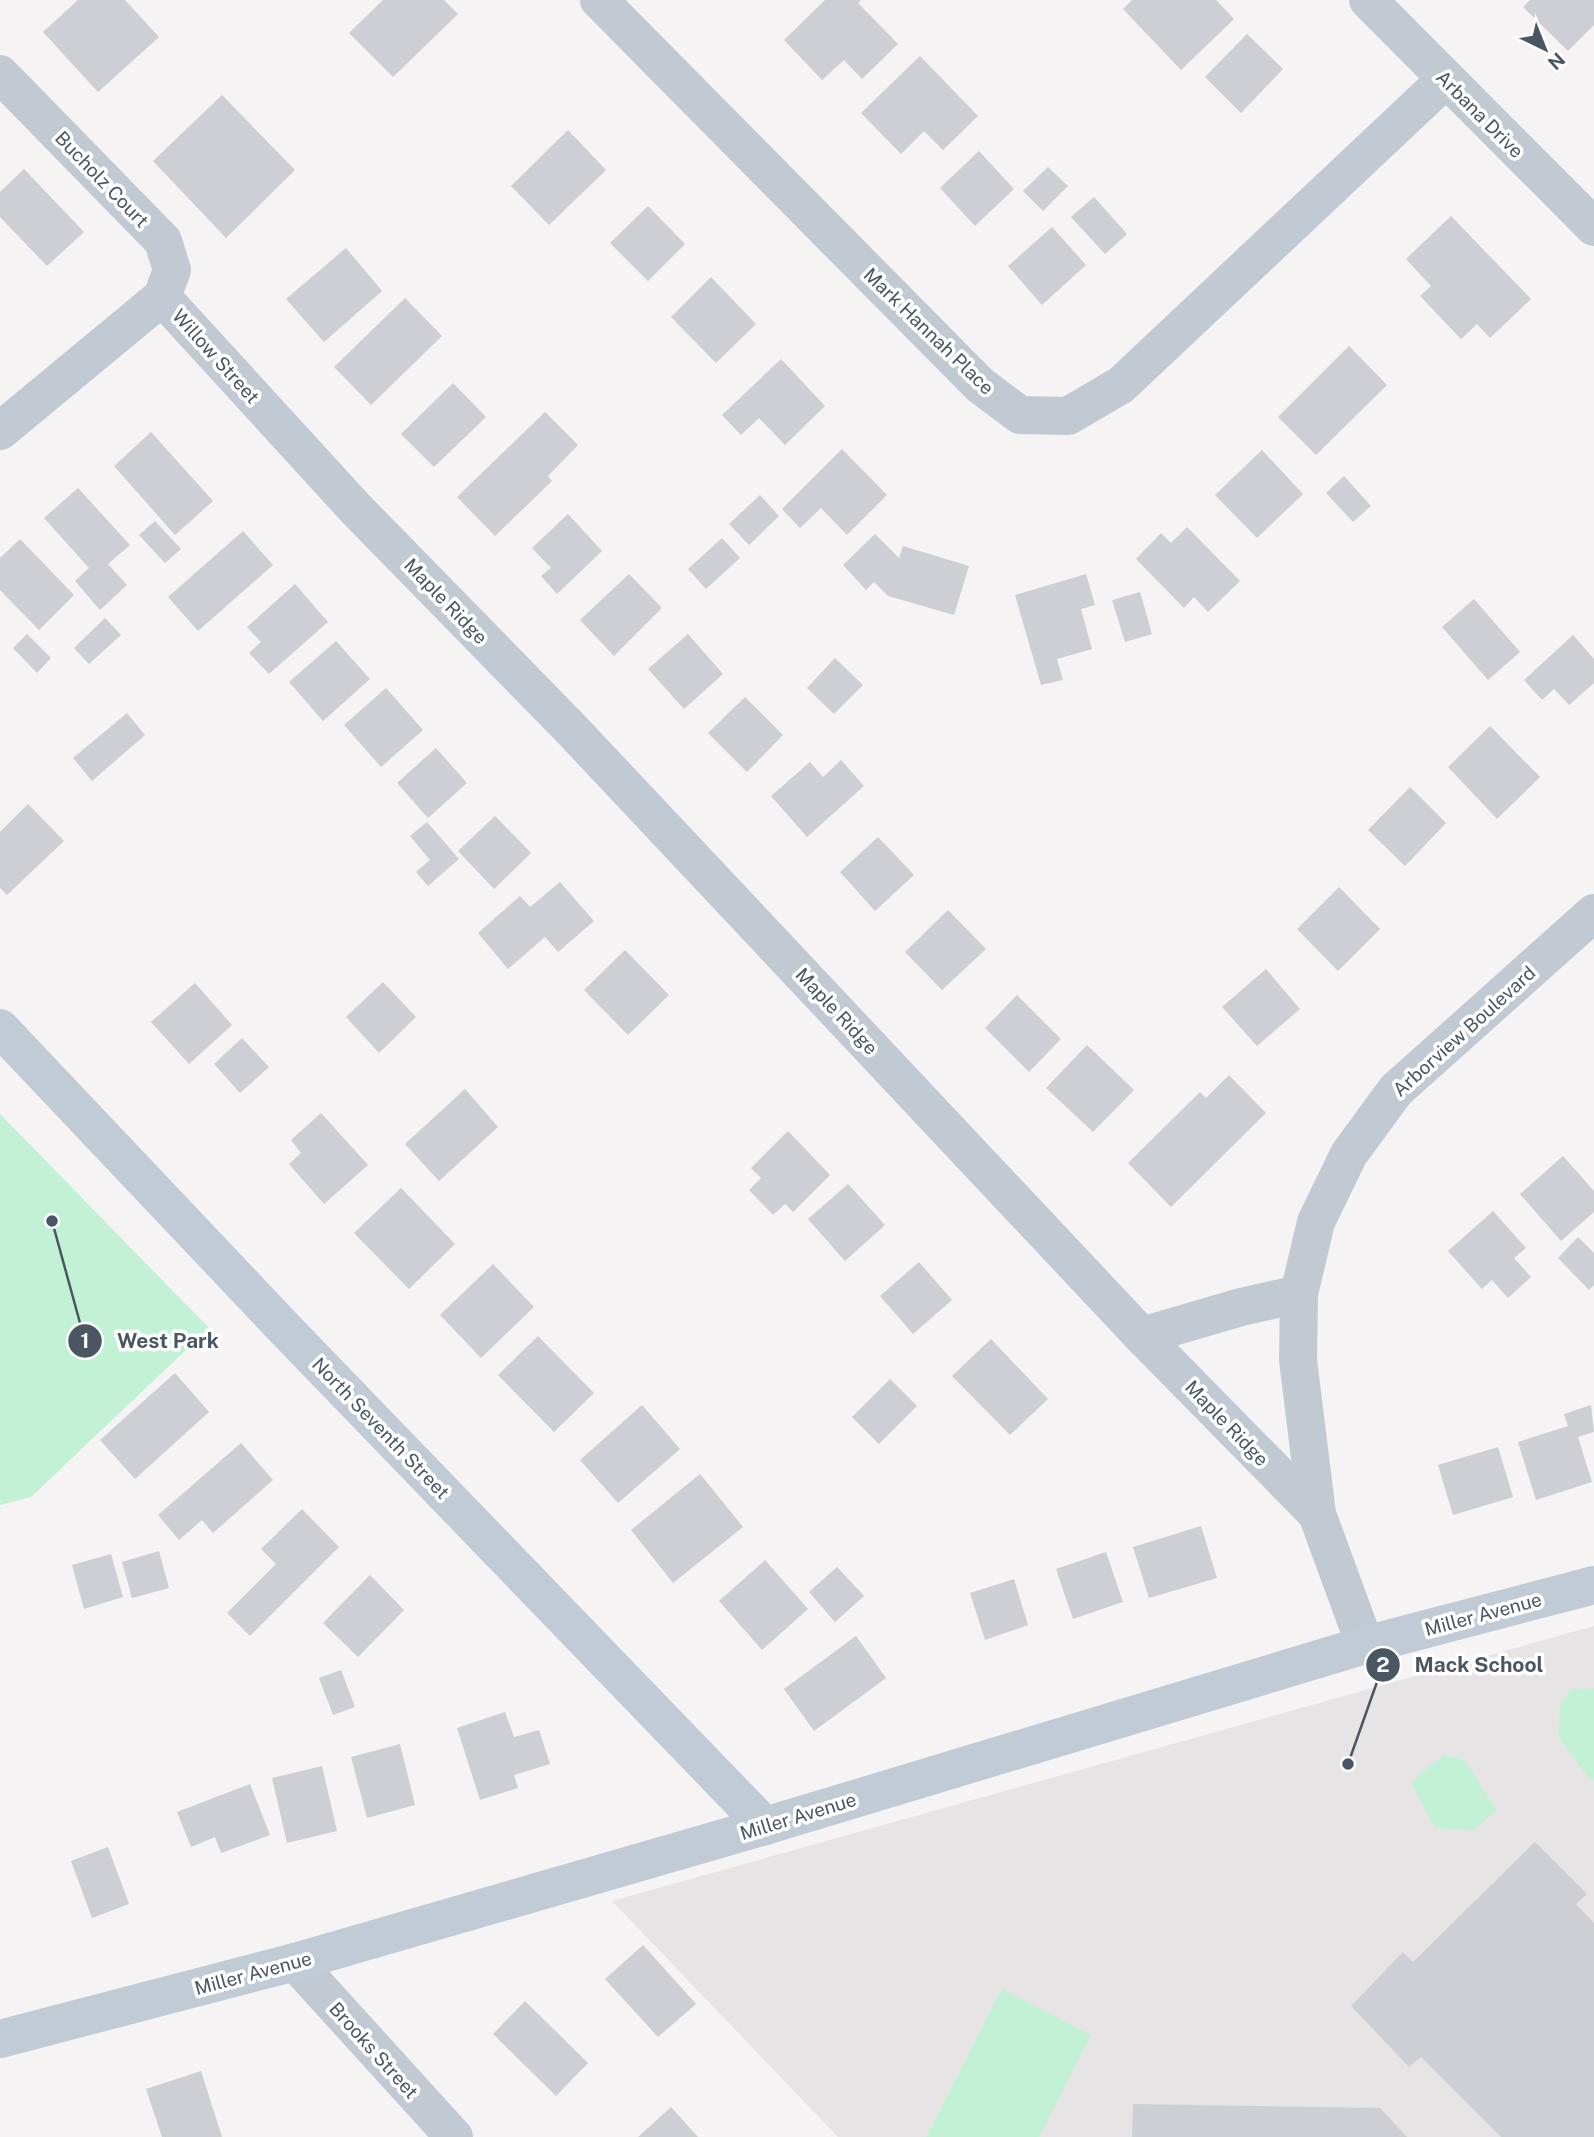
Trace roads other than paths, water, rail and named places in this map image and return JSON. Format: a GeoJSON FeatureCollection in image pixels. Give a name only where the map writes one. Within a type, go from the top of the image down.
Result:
{"type":"FeatureCollection","features":[{"type":"Feature","properties":{"kind":"main road","name":"North Seventh Street"},"geometry":{"type":"LineString","coordinates":[[0,1028],[285,1329],[765,1826]]}},
{"type":"Feature","properties":{"kind":"main road","name":"Miller Avenue"},"geometry":{"type":"LineString","coordinates":[[0,2039],[295,1962],[765,1826],[1365,1646],[1594,1585]]}},
{"type":"Feature","properties":{"kind":"street","name":"Mark Hannah Place"},"geometry":{"type":"LineString","coordinates":[[598,0],[980,385],[1020,415],[1068,416],[1121,385],[1445,80]]}},
{"type":"Feature","properties":{"kind":"street","name":"Arbana Drive"},"geometry":{"type":"LineString","coordinates":[[1368,0],[1594,227]]}},
{"type":"Feature","properties":{"kind":"street","name":"Bucholz Court"},"geometry":{"type":"LineString","coordinates":[[0,74],[163,241],[172,270],[162,297]]}},
{"type":"Feature","properties":{"kind":"street","name":"Willow Street"},"geometry":{"type":"LineString","coordinates":[[0,430],[162,297],[356,509]]}},
{"type":"Feature","properties":{"kind":"street","name":"Maple Ridge"},"geometry":{"type":"LineString","coordinates":[[356,509],[564,722],[1142,1336],[1317,1514]]}},
{"type":"Feature","properties":{"kind":"street","name":"Arborview Boulevard"},"geometry":{"type":"LineString","coordinates":[[1365,1646],[1317,1514],[1298,1360],[1299,1294],[1321,1211],[1349,1154],[1396,1090],[1594,914]]}},
{"type":"Feature","properties":{"kind":"street"},"geometry":{"type":"LineString","coordinates":[[1142,1336],[1241,1307],[1299,1294]]}},
{"type":"Feature","properties":{"kind":"street","name":"Brooks Street"},"geometry":{"type":"LineString","coordinates":[[295,1962],[454,2137]]}},
{"type":"Feature","properties":{"kind":"place","name":"West Park"},"geometry":{"type":"Point","coordinates":[52,1221]}},
{"type":"Feature","properties":{"kind":"place","name":"Mack School"},"geometry":{"type":"Point","coordinates":[1348,1764]}}]}
